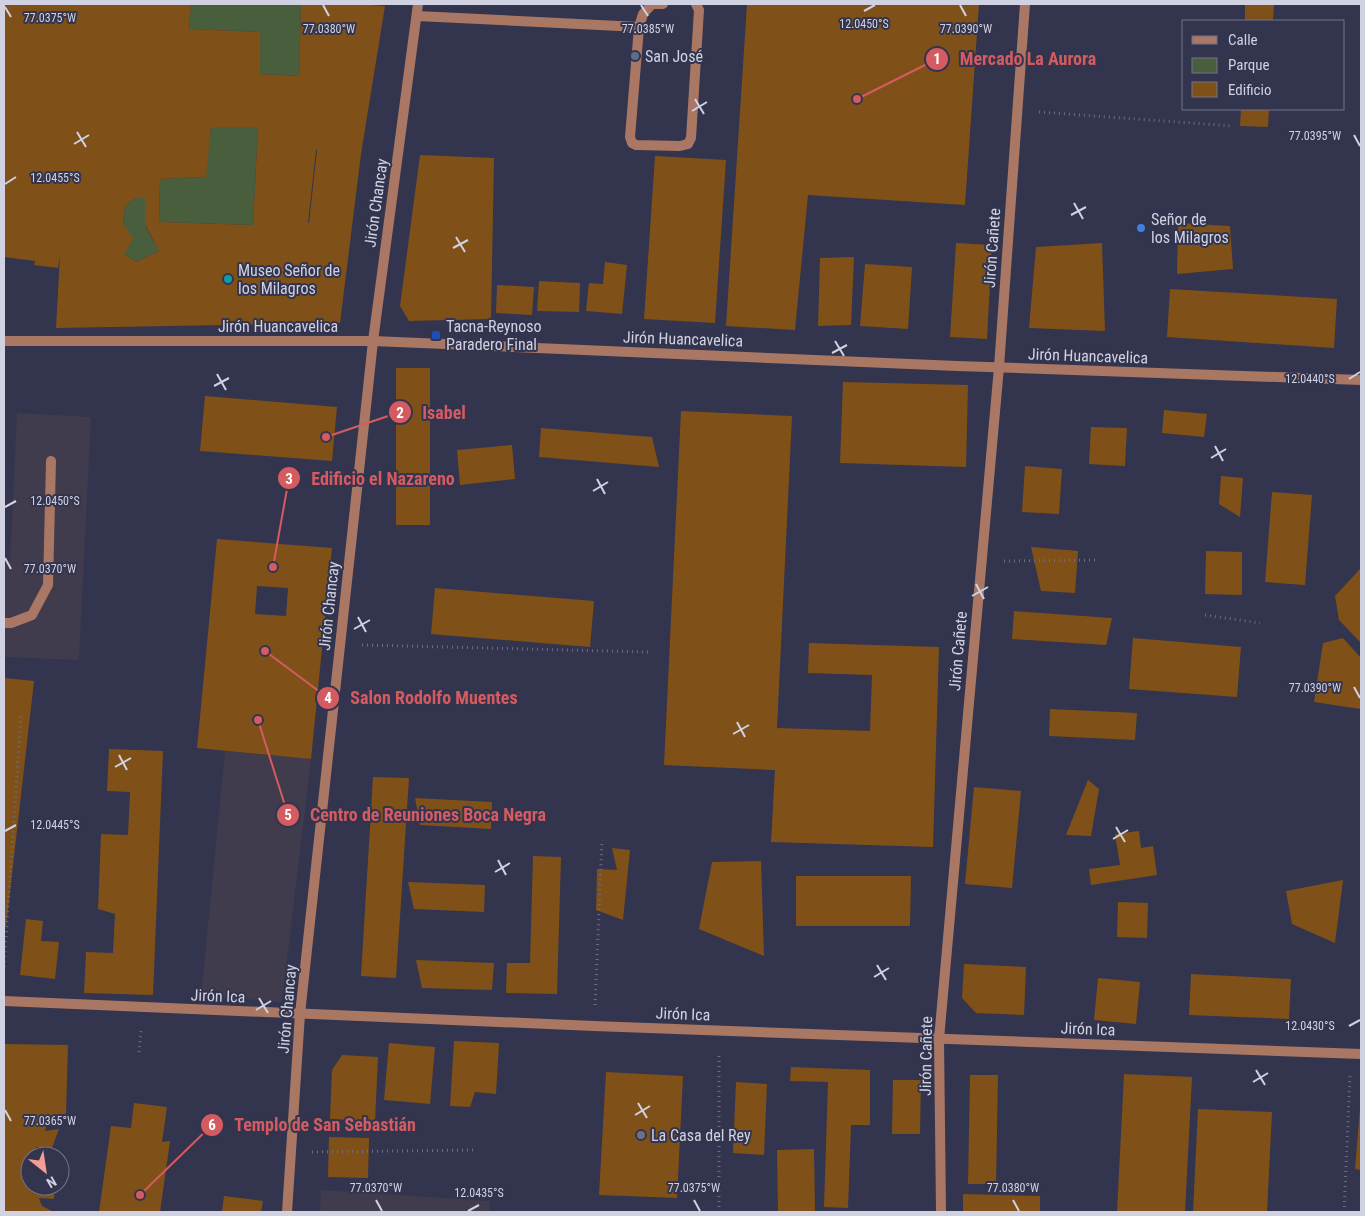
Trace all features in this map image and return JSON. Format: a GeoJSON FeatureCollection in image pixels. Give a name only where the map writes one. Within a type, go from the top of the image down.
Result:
{"type":"FeatureCollection","features":[{"type":"Feature","properties":{"kind":"street","name":"Jirón Chancay"},"geometry":{"type":"LineString","coordinates":[[287,1212],[300,1014],[340,644],[373,341],[418,4]]}},
{"type":"Feature","properties":{"kind":"street"},"geometry":{"type":"LineString","coordinates":[[663,4],[652,4],[643,14],[639,27],[630,138],[632,143],[636,145],[680,146],[688,144],[691,138],[699,10],[696,4]]}},
{"type":"Feature","properties":{"kind":"street","name":"Jirón Cañete"},"geometry":{"type":"LineString","coordinates":[[941,1212],[939,1039],[999,367],[1025,4]]}},
{"type":"Feature","properties":{"kind":"street"},"geometry":{"type":"LineString","coordinates":[[417,16],[639,27]]}},
{"type":"Feature","properties":{"kind":"street","name":"Jirón Huancavelica"},"geometry":{"type":"LineString","coordinates":[[4,341],[373,341],[1361,380]]}},
{"type":"Feature","properties":{"kind":"street"},"geometry":{"type":"LineString","coordinates":[[4,623],[11,623],[32,615],[48,585],[51,461]]}},
{"type":"Feature","properties":{"kind":"street","name":"Jirón Ica"},"geometry":{"type":"LineString","coordinates":[[4,1001],[594,1026],[1356,1053]]}},
{"type":"Feature","properties":{"kind":"path"},"geometry":{"type":"LineString","coordinates":[[1017,111],[1233,126]]}},
{"type":"Feature","properties":{"kind":"path"},"geometry":{"type":"LineString","coordinates":[[981,561],[1098,560]]}},
{"type":"Feature","properties":{"kind":"path"},"geometry":{"type":"LineString","coordinates":[[1205,615],[1260,623]]}},
{"type":"Feature","properties":{"kind":"path"},"geometry":{"type":"LineString","coordinates":[[340,644],[648,652]]}},
{"type":"Feature","properties":{"kind":"path"},"geometry":{"type":"LineString","coordinates":[[4,967],[21,715]]}},
{"type":"Feature","properties":{"kind":"path"},"geometry":{"type":"LineString","coordinates":[[594,1026],[602,840]]}},
{"type":"Feature","properties":{"kind":"path"},"geometry":{"type":"LineString","coordinates":[[719,1212],[720,1030]]}},
{"type":"Feature","properties":{"kind":"path"},"geometry":{"type":"LineString","coordinates":[[1344,1212],[1356,1053]]}},
{"type":"Feature","properties":{"kind":"path"},"geometry":{"type":"LineString","coordinates":[[291,1152],[477,1150]]}},
{"type":"Feature","properties":{"kind":"shaded area"},"geometry":{"type":"Polygon","coordinates":[[[17,413],[91,417],[79,660],[4,657],[4,561],[10,561],[17,413]]]}},
{"type":"Feature","properties":{"kind":"shaded area"},"geometry":{"type":"Polygon","coordinates":[[[225,751],[311,759],[282,1002],[201,996],[225,751]]]}},
{"type":"Feature","properties":{"kind":"shaded area"},"geometry":{"type":"Polygon","coordinates":[[[321,1190],[490,1201],[489,1212],[320,1212],[321,1190]]]}},
{"type":"Feature","properties":{"kind":"green space"},"geometry":{"type":"Polygon","coordinates":[[[191,4],[301,4],[299,76],[260,74],[260,32],[189,29],[191,4]]]}},
{"type":"Feature","properties":{"kind":"green space"},"geometry":{"type":"Polygon","coordinates":[[[211,127],[258,127],[253,225],[159,222],[160,179],[205,177],[211,127]]]}},
{"type":"Feature","properties":{"kind":"green space"},"geometry":{"type":"Polygon","coordinates":[[[135,198],[145,198],[145,226],[159,251],[136,262],[124,254],[123,224],[125,206],[135,198]]]}},
{"type":"Feature","properties":{"kind":"building"},"geometry":{"type":"Polygon","coordinates":[[[4,4],[191,4],[189,29],[260,32],[260,74],[299,76],[301,4],[385,6],[361,154],[340,323],[56,328],[60,255],[58,268],[34,265],[35,261],[4,257],[4,4]],[[211,127],[206,177],[160,179],[159,222],[253,225],[258,127],[211,127]],[[316,150],[309,223],[317,150],[316,150]],[[135,198],[125,206],[123,224],[133,239],[124,254],[136,262],[159,251],[145,225],[145,198],[135,198]]]}},
{"type":"Feature","properties":{"kind":"building"},"geometry":{"type":"Polygon","coordinates":[[[747,4],[979,4],[965,205],[808,195],[795,330],[726,326],[747,4]]]}},
{"type":"Feature","properties":{"kind":"building"},"geometry":{"type":"Polygon","coordinates":[[[1245,4],[1274,4],[1273,20],[1245,20],[1245,4]]]}},
{"type":"Feature","properties":{"kind":"building"},"geometry":{"type":"Polygon","coordinates":[[[1241,110],[1269,110],[1268,127],[1240,126],[1241,110]]]}},
{"type":"Feature","properties":{"kind":"building"},"geometry":{"type":"Polygon","coordinates":[[[420,155],[494,158],[491,319],[409,321],[400,306],[420,155]]]}},
{"type":"Feature","properties":{"kind":"building"},"geometry":{"type":"Polygon","coordinates":[[[655,156],[726,160],[715,323],[644,319],[655,156]]]}},
{"type":"Feature","properties":{"kind":"building"},"geometry":{"type":"Polygon","coordinates":[[[1178,223],[1230,226],[1233,269],[1177,274],[1178,223]]]}},
{"type":"Feature","properties":{"kind":"building"},"geometry":{"type":"Polygon","coordinates":[[[956,243],[992,245],[987,339],[950,337],[956,243]]]}},
{"type":"Feature","properties":{"kind":"building"},"geometry":{"type":"Polygon","coordinates":[[[1102,243],[1105,331],[1029,328],[1036,247],[1102,243]]]}},
{"type":"Feature","properties":{"kind":"building"},"geometry":{"type":"Polygon","coordinates":[[[854,257],[851,325],[818,326],[820,258],[854,257]]]}},
{"type":"Feature","properties":{"kind":"building"},"geometry":{"type":"Polygon","coordinates":[[[605,262],[627,265],[622,314],[586,311],[589,283],[603,284],[605,262]]]}},
{"type":"Feature","properties":{"kind":"building"},"geometry":{"type":"Polygon","coordinates":[[[865,264],[912,267],[908,329],[860,326],[865,264]]]}},
{"type":"Feature","properties":{"kind":"building"},"geometry":{"type":"Polygon","coordinates":[[[539,281],[580,283],[579,312],[537,311],[539,281]]]}},
{"type":"Feature","properties":{"kind":"building"},"geometry":{"type":"Polygon","coordinates":[[[497,285],[534,287],[532,315],[496,313],[497,285]]]}},
{"type":"Feature","properties":{"kind":"building"},"geometry":{"type":"Polygon","coordinates":[[[1170,289],[1337,299],[1334,348],[1167,337],[1170,289]]]}},
{"type":"Feature","properties":{"kind":"building"},"geometry":{"type":"Polygon","coordinates":[[[396,368],[430,368],[430,525],[396,525],[396,368]]]}},
{"type":"Feature","properties":{"kind":"building"},"geometry":{"type":"Polygon","coordinates":[[[843,382],[968,385],[966,467],[840,463],[843,382]]]}},
{"type":"Feature","properties":{"kind":"building"},"geometry":{"type":"Polygon","coordinates":[[[205,396],[337,407],[332,461],[200,451],[205,396]]]}},
{"type":"Feature","properties":{"kind":"building"},"geometry":{"type":"Polygon","coordinates":[[[1164,410],[1207,414],[1204,437],[1162,433],[1164,410]]]}},
{"type":"Feature","properties":{"kind":"building"},"geometry":{"type":"Polygon","coordinates":[[[681,411],[792,416],[777,728],[870,731],[872,675],[808,673],[809,643],[939,647],[933,847],[771,842],[775,770],[664,765],[681,411]]]}},
{"type":"Feature","properties":{"kind":"building"},"geometry":{"type":"Polygon","coordinates":[[[1091,427],[1127,428],[1125,466],[1089,464],[1091,427]]]}},
{"type":"Feature","properties":{"kind":"building"},"geometry":{"type":"Polygon","coordinates":[[[541,428],[652,437],[659,467],[539,457],[541,428]]]}},
{"type":"Feature","properties":{"kind":"building"},"geometry":{"type":"Polygon","coordinates":[[[512,445],[515,479],[460,485],[457,450],[512,445]]]}},
{"type":"Feature","properties":{"kind":"building"},"geometry":{"type":"Polygon","coordinates":[[[1025,466],[1062,469],[1059,514],[1022,512],[1025,466]]]}},
{"type":"Feature","properties":{"kind":"building"},"geometry":{"type":"Polygon","coordinates":[[[1221,476],[1243,478],[1240,517],[1219,504],[1221,476]]]}},
{"type":"Feature","properties":{"kind":"building"},"geometry":{"type":"Polygon","coordinates":[[[1272,492],[1312,495],[1305,585],[1265,582],[1272,492]]]}},
{"type":"Feature","properties":{"kind":"building"},"geometry":{"type":"Polygon","coordinates":[[[217,539],[332,548],[311,759],[197,748],[217,539]],[[257,586],[255,614],[286,616],[288,588],[257,586]]]}},
{"type":"Feature","properties":{"kind":"building"},"geometry":{"type":"Polygon","coordinates":[[[1031,547],[1078,551],[1075,593],[1041,591],[1031,547]]]}},
{"type":"Feature","properties":{"kind":"building"},"geometry":{"type":"Polygon","coordinates":[[[1206,551],[1242,552],[1242,595],[1205,594],[1206,551]]]}},
{"type":"Feature","properties":{"kind":"building"},"geometry":{"type":"Polygon","coordinates":[[[1361,568],[1361,643],[1339,620],[1335,596],[1361,568]]]}},
{"type":"Feature","properties":{"kind":"building"},"geometry":{"type":"Polygon","coordinates":[[[435,588],[594,601],[590,647],[431,634],[435,588]]]}},
{"type":"Feature","properties":{"kind":"building"},"geometry":{"type":"Polygon","coordinates":[[[1014,611],[1112,618],[1106,645],[1012,639],[1014,611]]]}},
{"type":"Feature","properties":{"kind":"building"},"geometry":{"type":"Polygon","coordinates":[[[1133,638],[1241,647],[1237,697],[1129,689],[1133,638]]]}},
{"type":"Feature","properties":{"kind":"building"},"geometry":{"type":"Polygon","coordinates":[[[1343,638],[1361,658],[1361,709],[1314,702],[1323,643],[1343,638]]]}},
{"type":"Feature","properties":{"kind":"building"},"geometry":{"type":"Polygon","coordinates":[[[4,678],[34,681],[6,927],[4,926],[4,678]]]}},
{"type":"Feature","properties":{"kind":"building"},"geometry":{"type":"Polygon","coordinates":[[[1050,709],[1137,713],[1135,740],[1049,736],[1050,709]]]}},
{"type":"Feature","properties":{"kind":"building"},"geometry":{"type":"Polygon","coordinates":[[[109,749],[163,751],[153,995],[84,993],[86,952],[113,953],[115,914],[98,909],[101,834],[128,835],[130,792],[107,791],[109,749]]]}},
{"type":"Feature","properties":{"kind":"building"},"geometry":{"type":"Polygon","coordinates":[[[373,777],[409,778],[396,978],[361,976],[373,777]]]}},
{"type":"Feature","properties":{"kind":"building"},"geometry":{"type":"Polygon","coordinates":[[[1088,780],[1099,789],[1091,836],[1066,835],[1088,780]]]}},
{"type":"Feature","properties":{"kind":"building"},"geometry":{"type":"Polygon","coordinates":[[[974,787],[1021,791],[1012,888],[965,884],[974,787]]]}},
{"type":"Feature","properties":{"kind":"building"},"geometry":{"type":"Polygon","coordinates":[[[415,798],[492,802],[491,829],[420,825],[415,798]]]}},
{"type":"Feature","properties":{"kind":"building"},"geometry":{"type":"Polygon","coordinates":[[[1139,831],[1141,848],[1153,846],[1157,875],[1091,885],[1089,869],[1120,865],[1115,834],[1139,831]]]}},
{"type":"Feature","properties":{"kind":"building"},"geometry":{"type":"Polygon","coordinates":[[[612,848],[630,850],[623,920],[596,910],[597,869],[617,870],[612,848]]]}},
{"type":"Feature","properties":{"kind":"building"},"geometry":{"type":"Polygon","coordinates":[[[533,856],[561,857],[557,994],[506,993],[507,963],[530,963],[533,856]]]}},
{"type":"Feature","properties":{"kind":"building"},"geometry":{"type":"Polygon","coordinates":[[[761,861],[764,956],[699,929],[712,862],[761,861]]]}},
{"type":"Feature","properties":{"kind":"building"},"geometry":{"type":"Polygon","coordinates":[[[796,876],[911,876],[910,926],[796,926],[796,876]]]}},
{"type":"Feature","properties":{"kind":"building"},"geometry":{"type":"Polygon","coordinates":[[[1343,880],[1335,943],[1292,924],[1286,891],[1343,880]]]}},
{"type":"Feature","properties":{"kind":"building"},"geometry":{"type":"Polygon","coordinates":[[[408,882],[485,885],[484,912],[414,909],[408,882]]]}},
{"type":"Feature","properties":{"kind":"building"},"geometry":{"type":"Polygon","coordinates":[[[1118,902],[1148,903],[1147,938],[1117,937],[1118,902]]]}},
{"type":"Feature","properties":{"kind":"building"},"geometry":{"type":"Polygon","coordinates":[[[26,919],[43,921],[41,941],[59,942],[55,979],[20,975],[26,919]]]}},
{"type":"Feature","properties":{"kind":"building"},"geometry":{"type":"Polygon","coordinates":[[[416,960],[494,963],[492,990],[422,988],[416,960]]]}},
{"type":"Feature","properties":{"kind":"building"},"geometry":{"type":"Polygon","coordinates":[[[964,964],[1026,967],[1024,1015],[976,1013],[962,998],[964,964]]]}},
{"type":"Feature","properties":{"kind":"building"},"geometry":{"type":"Polygon","coordinates":[[[1191,974],[1291,979],[1289,1019],[1189,1015],[1191,974]]]}},
{"type":"Feature","properties":{"kind":"building"},"geometry":{"type":"Polygon","coordinates":[[[1098,978],[1140,982],[1136,1024],[1094,1020],[1098,978]]]}},
{"type":"Feature","properties":{"kind":"building"},"geometry":{"type":"Polygon","coordinates":[[[454,1041],[499,1043],[496,1094],[475,1092],[470,1107],[450,1106],[454,1041]]]}},
{"type":"Feature","properties":{"kind":"building"},"geometry":{"type":"Polygon","coordinates":[[[389,1043],[435,1047],[430,1104],[384,1100],[389,1043]]]}},
{"type":"Feature","properties":{"kind":"building"},"geometry":{"type":"Polygon","coordinates":[[[4,1044],[68,1045],[66,1114],[49,1119],[45,1131],[59,1129],[53,1146],[20,1146],[20,1196],[54,1196],[54,1199],[39,1198],[42,1206],[52,1211],[4,1212],[4,1044]]]}},
{"type":"Feature","properties":{"kind":"building"},"geometry":{"type":"Polygon","coordinates":[[[342,1055],[378,1057],[375,1121],[330,1119],[332,1070],[342,1055]]]}},
{"type":"Feature","properties":{"kind":"building"},"geometry":{"type":"Polygon","coordinates":[[[791,1067],[870,1070],[870,1125],[851,1125],[848,1208],[824,1207],[828,1082],[790,1081],[791,1067]]]}},
{"type":"Feature","properties":{"kind":"building","name":"La Casa del Rey"},"geometry":{"type":"Polygon","coordinates":[[[606,1072],[683,1076],[677,1198],[599,1195],[606,1072]]]}},
{"type":"Feature","properties":{"kind":"building"},"geometry":{"type":"Polygon","coordinates":[[[1124,1074],[1192,1077],[1185,1212],[1117,1212],[1124,1074]]]}},
{"type":"Feature","properties":{"kind":"building"},"geometry":{"type":"Polygon","coordinates":[[[970,1075],[998,1075],[996,1184],[968,1184],[970,1075]]]}},
{"type":"Feature","properties":{"kind":"building"},"geometry":{"type":"Polygon","coordinates":[[[893,1080],[921,1080],[920,1134],[892,1134],[893,1080]]]}},
{"type":"Feature","properties":{"kind":"building"},"geometry":{"type":"Polygon","coordinates":[[[736,1082],[767,1084],[764,1155],[733,1153],[736,1082]]]}},
{"type":"Feature","properties":{"kind":"building"},"geometry":{"type":"Polygon","coordinates":[[[134,1103],[167,1107],[162,1142],[170,1141],[160,1212],[99,1212],[111,1126],[131,1128],[134,1103]]]}},
{"type":"Feature","properties":{"kind":"building"},"geometry":{"type":"Polygon","coordinates":[[[1361,1108],[1361,1170],[1355,1169],[1361,1108]]]}},
{"type":"Feature","properties":{"kind":"building"},"geometry":{"type":"Polygon","coordinates":[[[1198,1109],[1272,1112],[1267,1212],[1193,1212],[1198,1109]]]}},
{"type":"Feature","properties":{"kind":"building"},"geometry":{"type":"Polygon","coordinates":[[[329,1137],[369,1138],[368,1178],[328,1177],[329,1137]]]}},
{"type":"Feature","properties":{"kind":"building"},"geometry":{"type":"Polygon","coordinates":[[[814,1149],[815,1212],[778,1212],[777,1150],[814,1149]]]}},
{"type":"Feature","properties":{"kind":"building"},"geometry":{"type":"Polygon","coordinates":[[[963,1194],[1040,1196],[1040,1212],[963,1212],[963,1194]]]}},
{"type":"Feature","properties":{"kind":"building"},"geometry":{"type":"Polygon","coordinates":[[[224,1196],[263,1201],[261,1212],[222,1212],[224,1196]]]}},
{"type":"Feature","properties":{"kind":"place","name":"San José"},"geometry":{"type":"Point","coordinates":[635,56]}},
{"type":"Feature","properties":{"kind":"place","name":"Mercado La Aurora"},"geometry":{"type":"Point","coordinates":[857,99]}},
{"type":"Feature","properties":{"kind":"place","name":"Señor de los Milagros"},"geometry":{"type":"Point","coordinates":[1141,228]}},
{"type":"Feature","properties":{"kind":"place","name":"Museo Señor de los Milagros"},"geometry":{"type":"Point","coordinates":[228,279]}},
{"type":"Feature","properties":{"kind":"place","name":"Tacna-Reynoso Paradero Final"},"geometry":{"type":"Point","coordinates":[436,335]}},
{"type":"Feature","properties":{"kind":"place","name":"Isabel"},"geometry":{"type":"Point","coordinates":[326,437]}},
{"type":"Feature","properties":{"kind":"place","name":"Edificio el Nazareno"},"geometry":{"type":"Point","coordinates":[273,567]}},
{"type":"Feature","properties":{"kind":"place","name":"Salon Rodolfo Muentes"},"geometry":{"type":"Point","coordinates":[265,651]}},
{"type":"Feature","properties":{"kind":"place","name":"Centro de Reuniones Boca Negra"},"geometry":{"type":"Point","coordinates":[258,720]}},
{"type":"Feature","properties":{"kind":"place","name":"La Casa del Rey"},"geometry":{"type":"Point","coordinates":[641,1135]}},
{"type":"Feature","properties":{"kind":"place","name":"Templo de San Sebastián"},"geometry":{"type":"Point","coordinates":[140,1195]}}]}
